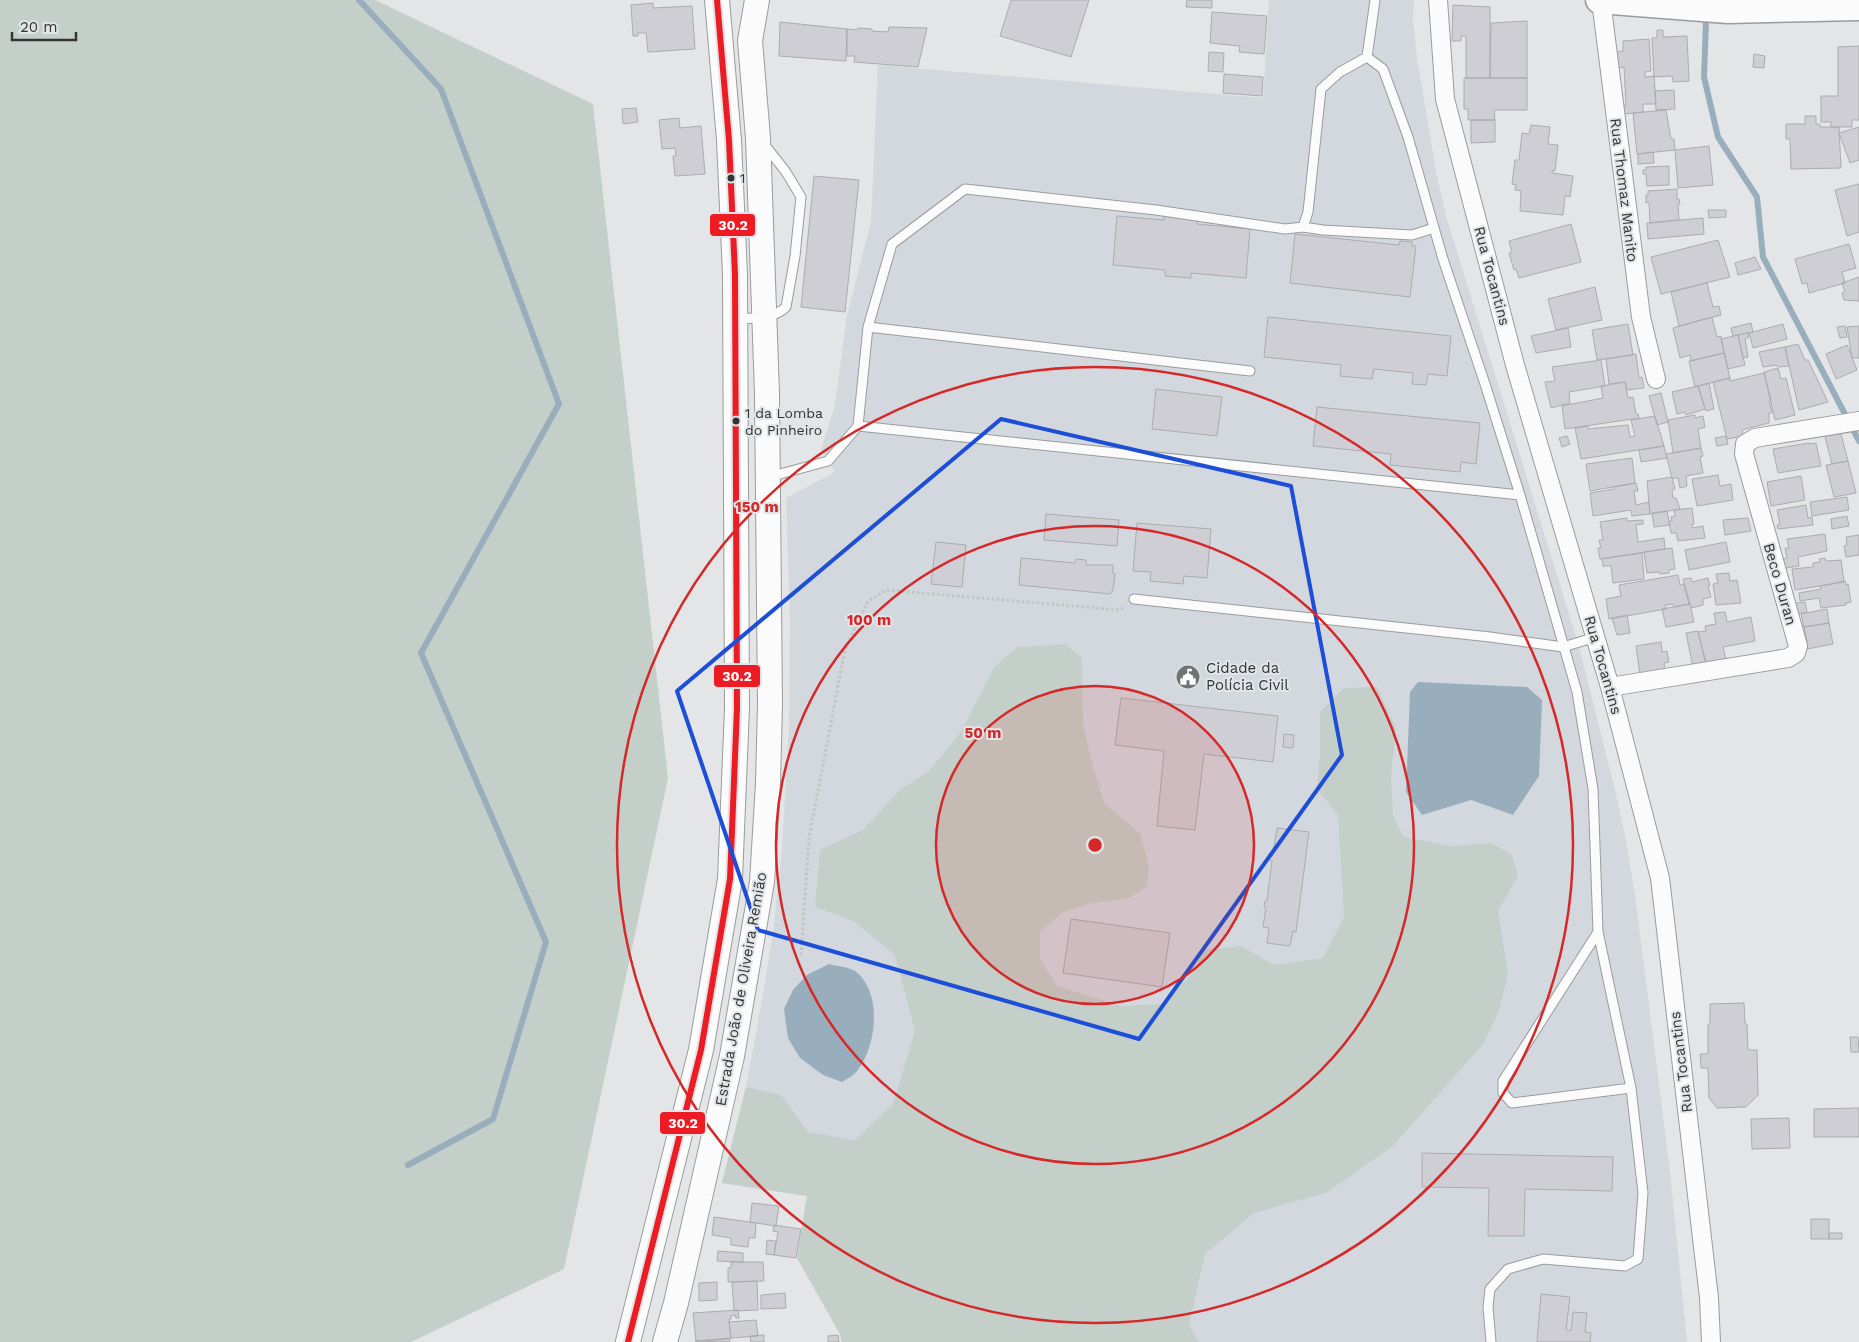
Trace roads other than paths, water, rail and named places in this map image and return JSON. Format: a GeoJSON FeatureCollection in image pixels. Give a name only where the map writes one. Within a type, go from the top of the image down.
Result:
{"type":"FeatureCollection","features":[{"type":"Feature","properties":{"kind":"main road","name":"Estrada João de Oliveira Remião"},"geometry":{"type":"LineString","coordinates":[[628,1342],[701,1050],[730,880],[737,708],[736,319],[729,140],[718,0]]}},
{"type":"Feature","properties":{"kind":"main road","name":"Estrada João de Oliveira Remião"},"geometry":{"type":"LineString","coordinates":[[665,1342],[676,1303],[732,1056],[762,882],[768,783],[770,704],[767,394],[758,138],[750,40],[756,0]]}},
{"type":"Feature","properties":{"kind":"main road"},"geometry":{"type":"LineString","coordinates":[[1600,0],[1728,10],[1859,7]]}},
{"type":"Feature","properties":{"kind":"street","name":"Rua Tocantins"},"geometry":{"type":"LineString","coordinates":[[1438,0],[1445,99],[1515,365],[1596,637],[1660,878],[1709,1298],[1712,1342]]}},
{"type":"Feature","properties":{"kind":"street","name":"Rua Thomaz Manito"},"geometry":{"type":"LineString","coordinates":[[1600,0],[1641,317],[1656,379]]}},
{"type":"Feature","properties":{"kind":"street","name":"Beco Duran"},"geometry":{"type":"LineString","coordinates":[[1610,687],[1788,658],[1796,653],[1798,646],[1744,454],[1746,444],[1755,438],[1859,421]]}},
{"type":"Feature","properties":{"kind":"lane"},"geometry":{"type":"LineString","coordinates":[[1368,57],[1375,0]]}},
{"type":"Feature","properties":{"kind":"lane"},"geometry":{"type":"LineString","coordinates":[[1303,227],[1308,212],[1321,89],[1340,72],[1368,57]]}},
{"type":"Feature","properties":{"kind":"lane"},"geometry":{"type":"LineString","coordinates":[[1368,57],[1383,69],[1408,137],[1434,228],[1520,495],[1577,692],[1594,789],[1598,932],[1631,1088],[1643,1193],[1638,1259],[1625,1266],[1542,1259],[1508,1269],[1490,1289],[1488,1307],[1491,1342]]}},
{"type":"Feature","properties":{"kind":"lane"},"geometry":{"type":"LineString","coordinates":[[736,319],[764,316],[781,312],[786,308],[795,256],[801,197],[786,172],[758,138]]}},
{"type":"Feature","properties":{"kind":"lane"},"geometry":{"type":"LineString","coordinates":[[767,477],[828,461],[858,426],[868,327],[892,244],[966,189],[1156,210],[1286,229],[1303,227],[1323,230],[1412,235],[1434,228]]}},
{"type":"Feature","properties":{"kind":"lane"},"geometry":{"type":"LineString","coordinates":[[868,327],[1250,371]]}},
{"type":"Feature","properties":{"kind":"lane"},"geometry":{"type":"LineString","coordinates":[[858,426],[1520,495]]}},
{"type":"Feature","properties":{"kind":"lane"},"geometry":{"type":"LineString","coordinates":[[1134,599],[1490,636],[1563,647],[1596,637]]}},
{"type":"Feature","properties":{"kind":"lane"},"geometry":{"type":"LineString","coordinates":[[1598,932],[1503,1081],[1503,1094],[1512,1103],[1631,1088]]}},
{"type":"Feature","properties":{"kind":"water"},"geometry":{"type":"Polygon","coordinates":[[[1418,682],[1527,687],[1542,700],[1539,776],[1513,815],[1471,800],[1422,815],[1406,792],[1410,692],[1418,682]]]}},
{"type":"Feature","properties":{"kind":"water"},"geometry":{"type":"Polygon","coordinates":[[[829,964],[855,971],[864,980],[870,992],[873,1005],[873,1034],[869,1048],[857,1071],[842,1082],[823,1075],[800,1058],[788,1038],[784,1009],[793,990],[807,975],[829,964]]]}},
{"type":"Feature","properties":{"kind":"waterway"},"geometry":{"type":"LineString","coordinates":[[359,0],[441,89],[559,404],[421,653],[546,942],[493,1119],[408,1165]]}},
{"type":"Feature","properties":{"kind":"waterway"},"geometry":{"type":"LineString","coordinates":[[1706,21],[1704,77],[1718,137],[1757,197],[1763,257],[1859,441]]}},
{"type":"Feature","properties":{"kind":"place","name":"1"},"geometry":{"type":"Point","coordinates":[731,178]}},
{"type":"Feature","properties":{"kind":"place","name":"1 da Lomba do Pinheiro"},"geometry":{"type":"Point","coordinates":[736,421]}},
{"type":"Feature","properties":{"kind":"place","name":"Cidade da Polícia Civil"},"geometry":{"type":"Point","coordinates":[1188,677]}}]}
